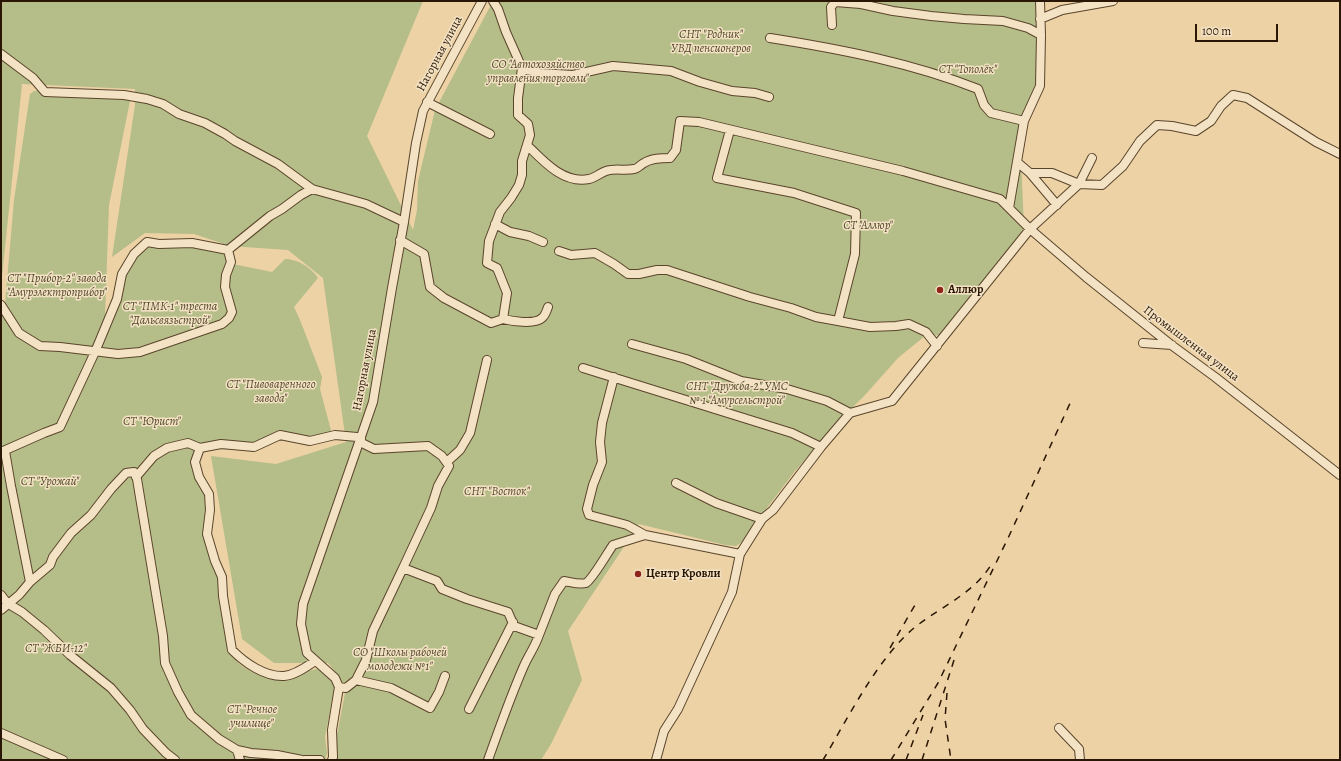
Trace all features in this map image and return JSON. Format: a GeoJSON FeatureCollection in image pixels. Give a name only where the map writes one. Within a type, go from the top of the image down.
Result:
{"type":"FeatureCollection","features":[{"type":"Feature","properties":{"kind":"street","name":"Нагорная улица"},"geometry":{"type":"LineString","coordinates":[[339,687],[335,678],[307,653],[301,624],[303,604],[373,402],[416,143],[423,111],[482,1]]}},
{"type":"Feature","properties":{"kind":"street"},"geometry":{"type":"LineString","coordinates":[[493,1],[498,9],[506,32],[522,68],[518,98],[518,115],[528,124],[530,135],[528,146],[522,161],[522,175],[519,185],[500,212],[489,241],[487,263],[497,268],[507,293],[503,319]]}},
{"type":"Feature","properties":{"kind":"street"},"geometry":{"type":"LineString","coordinates":[[1009,208],[1024,121],[1040,86],[1040,1]]}},
{"type":"Feature","properties":{"kind":"street"},"geometry":{"type":"LineString","coordinates":[[1040,19],[1062,10],[1113,1]]}},
{"type":"Feature","properties":{"kind":"street"},"geometry":{"type":"LineString","coordinates":[[832,26],[831,7],[835,2],[861,4],[893,11],[931,16],[1003,21],[1028,28],[1041,35]]}},
{"type":"Feature","properties":{"kind":"street"},"geometry":{"type":"LineString","coordinates":[[770,38],[817,45],[868,56],[954,79],[978,89],[984,105],[991,113],[1024,121]]}},
{"type":"Feature","properties":{"kind":"street"},"geometry":{"type":"LineString","coordinates":[[1,54],[33,78],[45,92],[124,95],[147,99],[163,104],[179,114],[205,123],[278,164],[312,189],[366,204],[404,222]]}},
{"type":"Feature","properties":{"kind":"street"},"geometry":{"type":"LineString","coordinates":[[522,68],[539,73],[573,75],[613,66],[672,71],[700,82],[732,91],[755,93],[769,97]]}},
{"type":"Feature","properties":{"kind":"street"},"geometry":{"type":"LineString","coordinates":[[1030,173],[1052,174],[1079,184],[1102,184],[1123,166],[1140,141],[1157,125],[1172,126],[1196,131],[1211,122],[1221,106],[1233,95],[1247,98],[1316,142],[1340,154]]}},
{"type":"Feature","properties":{"kind":"street"},"geometry":{"type":"LineString","coordinates":[[427,102],[490,134]]}},
{"type":"Feature","properties":{"kind":"street","name":"Промышленная улица"},"geometry":{"type":"LineString","coordinates":[[528,146],[543,161],[560,174],[573,180],[590,179],[606,171],[635,169],[645,162],[660,158],[670,158],[676,150],[680,121],[699,122],[903,171],[1000,199],[1030,230],[1086,277],[1340,475]]}},
{"type":"Feature","properties":{"kind":"street"},"geometry":{"type":"LineString","coordinates":[[730,130],[717,178],[794,193],[856,213],[855,254],[838,321]]}},
{"type":"Feature","properties":{"kind":"street"},"geometry":{"type":"LineString","coordinates":[[656,760],[664,731],[678,709],[732,592],[740,554],[762,519],[773,510],[821,447],[850,413],[892,401],[1030,230],[1079,184],[1092,158]]}},
{"type":"Feature","properties":{"kind":"street"},"geometry":{"type":"LineString","coordinates":[[1017,162],[1030,173],[1057,205]]}},
{"type":"Feature","properties":{"kind":"street"},"geometry":{"type":"LineString","coordinates":[[30,582],[3,451],[44,433],[60,428],[95,352],[117,299],[122,274],[134,254],[147,242],[159,244],[192,243],[228,250],[270,216],[312,189]]}},
{"type":"Feature","properties":{"kind":"street"},"geometry":{"type":"LineString","coordinates":[[495,224],[510,232],[530,236],[543,242]]}},
{"type":"Feature","properties":{"kind":"street"},"geometry":{"type":"LineString","coordinates":[[400,240],[424,254],[430,287],[444,298],[490,323],[503,319],[511,321],[536,322],[542,318],[548,307]]}},
{"type":"Feature","properties":{"kind":"street"},"geometry":{"type":"LineString","coordinates":[[1,305],[19,334],[40,346],[118,354],[140,352],[222,324],[229,318],[232,312],[225,287],[226,275],[231,262],[228,250]]}},
{"type":"Feature","properties":{"kind":"street"},"geometry":{"type":"LineString","coordinates":[[559,251],[572,255],[595,253],[628,274],[667,270],[816,317],[870,327],[909,324],[926,332],[937,346]]}},
{"type":"Feature","properties":{"kind":"street"},"geometry":{"type":"LineString","coordinates":[[1143,343],[1173,346]]}},
{"type":"Feature","properties":{"kind":"street"},"geometry":{"type":"LineString","coordinates":[[632,344],[686,359],[741,381],[787,390],[828,401],[850,413]]}},
{"type":"Feature","properties":{"kind":"street"},"geometry":{"type":"LineString","coordinates":[[445,460],[449,460],[460,450],[470,433],[487,360]]}},
{"type":"Feature","properties":{"kind":"street"},"geometry":{"type":"LineString","coordinates":[[583,368],[792,433],[821,447]]}},
{"type":"Feature","properties":{"kind":"street"},"geometry":{"type":"LineString","coordinates":[[614,377],[602,423],[600,442],[602,462],[593,485],[587,509],[589,515],[627,525],[645,535],[740,554]]}},
{"type":"Feature","properties":{"kind":"street"},"geometry":{"type":"LineString","coordinates":[[136,477],[154,456],[167,448],[188,443],[200,448],[221,444],[254,447],[280,436],[310,442],[335,435],[357,437],[360,441],[374,449],[428,446],[445,460],[449,466],[438,486],[431,508],[373,631],[366,660],[356,680],[346,688],[339,687],[332,730],[332,760]]}},
{"type":"Feature","properties":{"kind":"street"},"geometry":{"type":"LineString","coordinates":[[200,448],[195,462],[199,477],[209,494],[210,510],[207,534],[215,561],[222,576],[223,596],[232,650],[238,656],[264,673],[285,676],[299,671],[316,661]]}},
{"type":"Feature","properties":{"kind":"street"},"geometry":{"type":"LineString","coordinates":[[1,610],[9,604],[30,582],[50,566],[53,557],[71,533],[91,515],[111,489],[126,473],[134,472],[163,636],[165,663],[178,692],[191,715],[219,738],[237,750],[302,760]]}},
{"type":"Feature","properties":{"kind":"street"},"geometry":{"type":"LineString","coordinates":[[676,484],[716,503],[762,519]]}},
{"type":"Feature","properties":{"kind":"street"},"geometry":{"type":"LineString","coordinates":[[488,760],[526,660],[536,645],[555,594],[564,581],[580,584],[587,583],[613,545],[645,535]]}},
{"type":"Feature","properties":{"kind":"street"},"geometry":{"type":"LineString","coordinates":[[403,568],[437,582],[442,589],[467,599],[508,612],[514,626],[539,634]]}},
{"type":"Feature","properties":{"kind":"street"},"geometry":{"type":"LineString","coordinates":[[1,595],[9,604],[22,612],[44,630],[70,655],[111,688],[130,710],[143,729],[166,753],[176,760]]}},
{"type":"Feature","properties":{"kind":"street"},"geometry":{"type":"LineString","coordinates":[[469,709],[513,622]]}},
{"type":"Feature","properties":{"kind":"street"},"geometry":{"type":"LineString","coordinates":[[356,680],[391,688],[430,708],[439,692],[445,676]]}},
{"type":"Feature","properties":{"kind":"street"},"geometry":{"type":"LineString","coordinates":[[1059,728],[1079,749],[1080,760]]}},
{"type":"Feature","properties":{"kind":"street"},"geometry":{"type":"LineString","coordinates":[[1,733],[63,760]]}},
{"type":"Feature","properties":{"kind":"street"},"geometry":{"type":"LineString","coordinates":[[237,750],[240,760]]}},
{"type":"Feature","properties":{"kind":"street"},"geometry":{"type":"LineString","coordinates":[[305,760],[320,760]]}},
{"type":"Feature","properties":{"kind":"green space"},"geometry":{"type":"Polygon","coordinates":[[[1,1],[423,1],[367,136],[413,230],[417,210],[418,181],[435,110],[493,1],[1038,1],[1039,79],[1024,116],[1021,159],[1024,228],[943,335],[925,336],[898,358],[795,471],[757,521],[746,539],[736,546],[725,545],[639,524],[568,631],[582,680],[551,744],[541,760],[336,760],[337,735],[345,693],[339,676],[328,663],[274,663],[242,639],[211,456],[276,464],[346,442],[323,278],[288,250],[230,246],[194,234],[145,233],[112,257],[135,105],[135,89],[22,84],[1,286],[1,1]]]}},
{"type":"Feature","properties":{"kind":"green space"},"geometry":{"type":"Polygon","coordinates":[[[52,88],[132,91],[109,205],[105,317],[128,256],[141,241],[183,239],[225,246],[228,263],[272,272],[285,259],[290,259],[308,267],[318,278],[294,307],[322,377],[320,389],[333,438],[304,437],[282,439],[273,441],[259,450],[207,449],[196,455],[207,498],[206,531],[219,574],[231,650],[239,664],[250,671],[264,676],[305,672],[320,668],[329,676],[335,685],[325,737],[327,753],[325,760],[1,760],[1,298],[5,304],[14,200],[30,94],[34,91],[52,88]]]}},
{"type":"Feature","properties":{"kind":"railway"},"geometry":{"type":"LineString","coordinates":[[891,760],[938,683],[1009,536],[1072,399]]}},
{"type":"Feature","properties":{"kind":"railway"},"geometry":{"type":"LineString","coordinates":[[823,760],[864,690],[900,641],[924,620],[966,592],[984,575],[991,565]]}},
{"type":"Feature","properties":{"kind":"railway"},"geometry":{"type":"LineString","coordinates":[[890,648],[915,605]]}},
{"type":"Feature","properties":{"kind":"railway"},"geometry":{"type":"LineString","coordinates":[[922,760],[955,657]]}},
{"type":"Feature","properties":{"kind":"railway"},"geometry":{"type":"LineString","coordinates":[[947,693],[945,719],[951,760]]}},
{"type":"Feature","properties":{"kind":"railway"},"geometry":{"type":"LineString","coordinates":[[906,760],[923,715]]}},
{"type":"Feature","properties":{"kind":"place","name":"Аллюр"},"geometry":{"type":"Point","coordinates":[940,290]}},
{"type":"Feature","properties":{"kind":"place","name":"Центр Кровли"},"geometry":{"type":"Point","coordinates":[638,574]}},
{"type":"Feature","properties":{"kind":"park label","name":"СНТ \"Родник\" УВД пенсионеров"},"geometry":{"type":"Point","coordinates":[711,42]}},
{"type":"Feature","properties":{"kind":"park label","name":"СТ \"Тополёк\""},"geometry":{"type":"Point","coordinates":[968,70]}},
{"type":"Feature","properties":{"kind":"park label","name":"СО \"Автохозяйство управления торговли\""},"geometry":{"type":"Point","coordinates":[538,72]}},
{"type":"Feature","properties":{"kind":"park label","name":"СТ \"Аллюр\""},"geometry":{"type":"Point","coordinates":[868,226]}},
{"type":"Feature","properties":{"kind":"park label","name":"СТ \"Прибор-2\" завода \"Амурэлектроприбор\""},"geometry":{"type":"Point","coordinates":[57,286]}},
{"type":"Feature","properties":{"kind":"park label","name":"СТ \"ПМК-1\" треста \"Дальсвязьстрой\""},"geometry":{"type":"Point","coordinates":[170,314]}},
{"type":"Feature","properties":{"kind":"park label","name":"СТ \"Пивоваренного завода\""},"geometry":{"type":"Point","coordinates":[271,392]}},
{"type":"Feature","properties":{"kind":"park label","name":"СНТ \"Дружба-2\" УМС № 1 \"Амурсельстрой\""},"geometry":{"type":"Point","coordinates":[737,394]}},
{"type":"Feature","properties":{"kind":"park label","name":"СТ \"Юрист\""},"geometry":{"type":"Point","coordinates":[152,422]}},
{"type":"Feature","properties":{"kind":"park label","name":"СТ \"Урожай\""},"geometry":{"type":"Point","coordinates":[50,482]}},
{"type":"Feature","properties":{"kind":"park label","name":"СНТ \"Восток\""},"geometry":{"type":"Point","coordinates":[497,492]}},
{"type":"Feature","properties":{"kind":"park label","name":"СТ \"ЖБИ-12\""},"geometry":{"type":"Point","coordinates":[56,649]}},
{"type":"Feature","properties":{"kind":"park label","name":"СО \"Школы рабочей молодежи №1\""},"geometry":{"type":"Point","coordinates":[400,660]}},
{"type":"Feature","properties":{"kind":"park label","name":"СТ \"Речное училище\""},"geometry":{"type":"Point","coordinates":[252,717]}}]}
